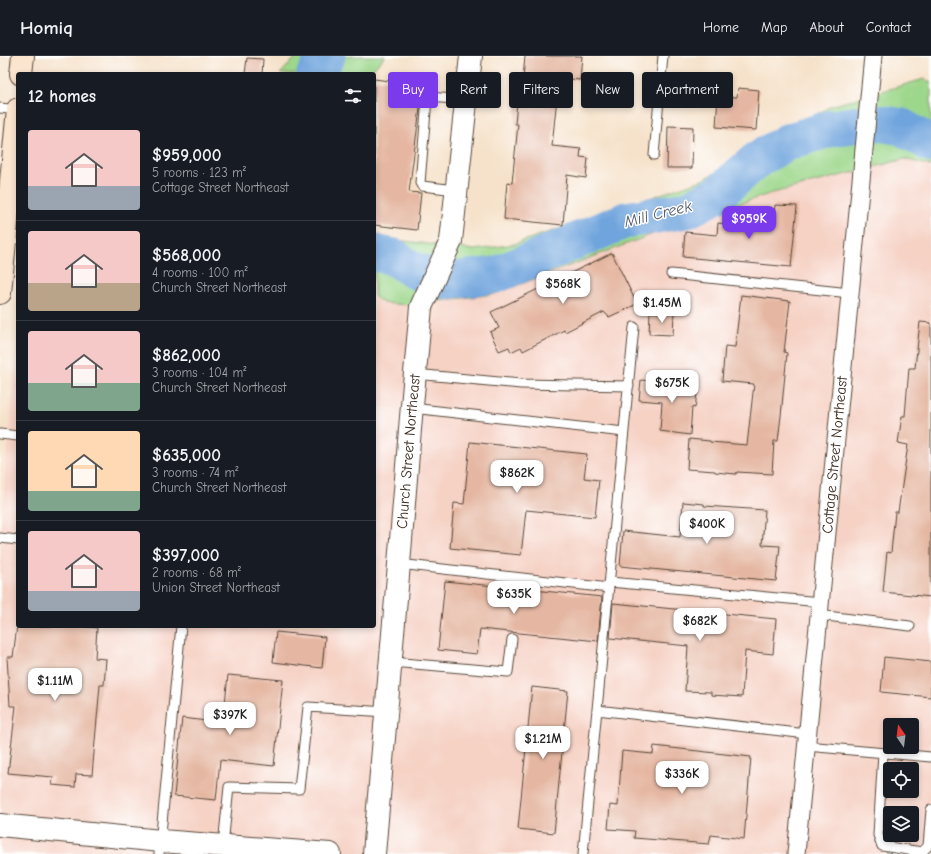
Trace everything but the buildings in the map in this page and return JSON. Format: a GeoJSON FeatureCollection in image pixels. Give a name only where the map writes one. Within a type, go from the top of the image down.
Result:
{"type":"FeatureCollection","features":[{"type":"Feature","properties":{"kind":"main road"},"geometry":{"type":"LineString","coordinates":[[21,72],[23,56]]}},
{"type":"Feature","properties":{"kind":"main road"},"geometry":{"type":"LineString","coordinates":[[0,293],[16,129]]}},
{"type":"Feature","properties":{"kind":"street","name":"Church Street Northeast"},"geometry":{"type":"LineString","coordinates":[[469,72],[470,56]]}},
{"type":"Feature","properties":{"kind":"street","name":"Cottage Street Northeast"},"geometry":{"type":"LineString","coordinates":[[796,854],[873,56]]}},
{"type":"Feature","properties":{"kind":"street","name":"Church Street Northeast"},"geometry":{"type":"LineString","coordinates":[[374,854],[422,307],[450,241],[465,108]]}},
{"type":"Feature","properties":{"kind":"street"},"geometry":{"type":"LineString","coordinates":[[0,825],[160,847],[223,845],[330,854]]}},
{"type":"Feature","properties":{"kind":"lane"},"geometry":{"type":"LineString","coordinates":[[654,154],[663,56]]}},
{"type":"Feature","properties":{"kind":"lane"},"geometry":{"type":"LineString","coordinates":[[446,98],[430,97],[427,99],[420,183],[422,186],[456,190]]}},
{"type":"Feature","properties":{"kind":"lane"},"geometry":{"type":"LineString","coordinates":[[0,108],[16,109]]}},
{"type":"Feature","properties":{"kind":"lane"},"geometry":{"type":"LineString","coordinates":[[671,274],[850,293]]}},
{"type":"Feature","properties":{"kind":"lane"},"geometry":{"type":"LineString","coordinates":[[583,854],[634,327]]}},
{"type":"Feature","properties":{"kind":"lane"},"geometry":{"type":"LineString","coordinates":[[415,374],[520,384],[629,386]]}},
{"type":"Feature","properties":{"kind":"lane"},"geometry":{"type":"LineString","coordinates":[[412,408],[624,432]]}},
{"type":"Feature","properties":{"kind":"lane"},"geometry":{"type":"LineString","coordinates":[[0,434],[16,436]]}},
{"type":"Feature","properties":{"kind":"lane"},"geometry":{"type":"LineString","coordinates":[[0,538],[16,540]]}},
{"type":"Feature","properties":{"kind":"lane"},"geometry":{"type":"LineString","coordinates":[[399,564],[610,585],[819,609],[910,626]]}},
{"type":"Feature","properties":{"kind":"lane"},"geometry":{"type":"LineString","coordinates":[[160,847],[181,628]]}},
{"type":"Feature","properties":{"kind":"lane"},"geometry":{"type":"LineString","coordinates":[[391,662],[508,672],[512,639]]}},
{"type":"Feature","properties":{"kind":"lane"},"geometry":{"type":"LineString","coordinates":[[223,845],[229,786],[299,789],[308,707],[387,712]]}},
{"type":"Feature","properties":{"kind":"lane"},"geometry":{"type":"LineString","coordinates":[[597,710],[807,740],[883,753],[878,835],[882,846],[922,852],[928,846],[931,810]]}},
{"type":"Feature","properties":{"kind":"lane"},"geometry":{"type":"LineString","coordinates":[[895,754],[931,757]]}},
{"type":"Feature","properties":{"kind":"shaded area"},"geometry":{"type":"Polygon","coordinates":[[[905,159],[931,166],[931,854],[0,854],[0,537],[16,352],[16,628],[376,628],[376,298],[383,303],[690,220],[769,194],[905,159]]]}},
{"type":"Feature","properties":{"kind":"green space"},"geometry":{"type":"Polygon","coordinates":[[[297,56],[385,56],[371,72],[282,72],[297,56]]]}},
{"type":"Feature","properties":{"kind":"green space"},"geometry":{"type":"Polygon","coordinates":[[[924,79],[931,82],[931,166],[905,159],[769,194],[690,220],[495,294],[408,305],[383,303],[376,298],[376,234],[389,239],[475,250],[514,244],[702,180],[831,106],[924,79]]]}},
{"type":"Feature","properties":{"kind":"waterway","name":"Mill Creek"},"geometry":{"type":"LineString","coordinates":[[316,72],[327,56]]}},
{"type":"Feature","properties":{"kind":"waterway","name":"Mill Creek"},"geometry":{"type":"LineString","coordinates":[[376,253],[394,257],[413,270],[444,281],[496,275],[626,220],[687,210],[718,194],[758,159],[787,142],[832,128],[874,122],[902,127],[931,144]]}}]}
